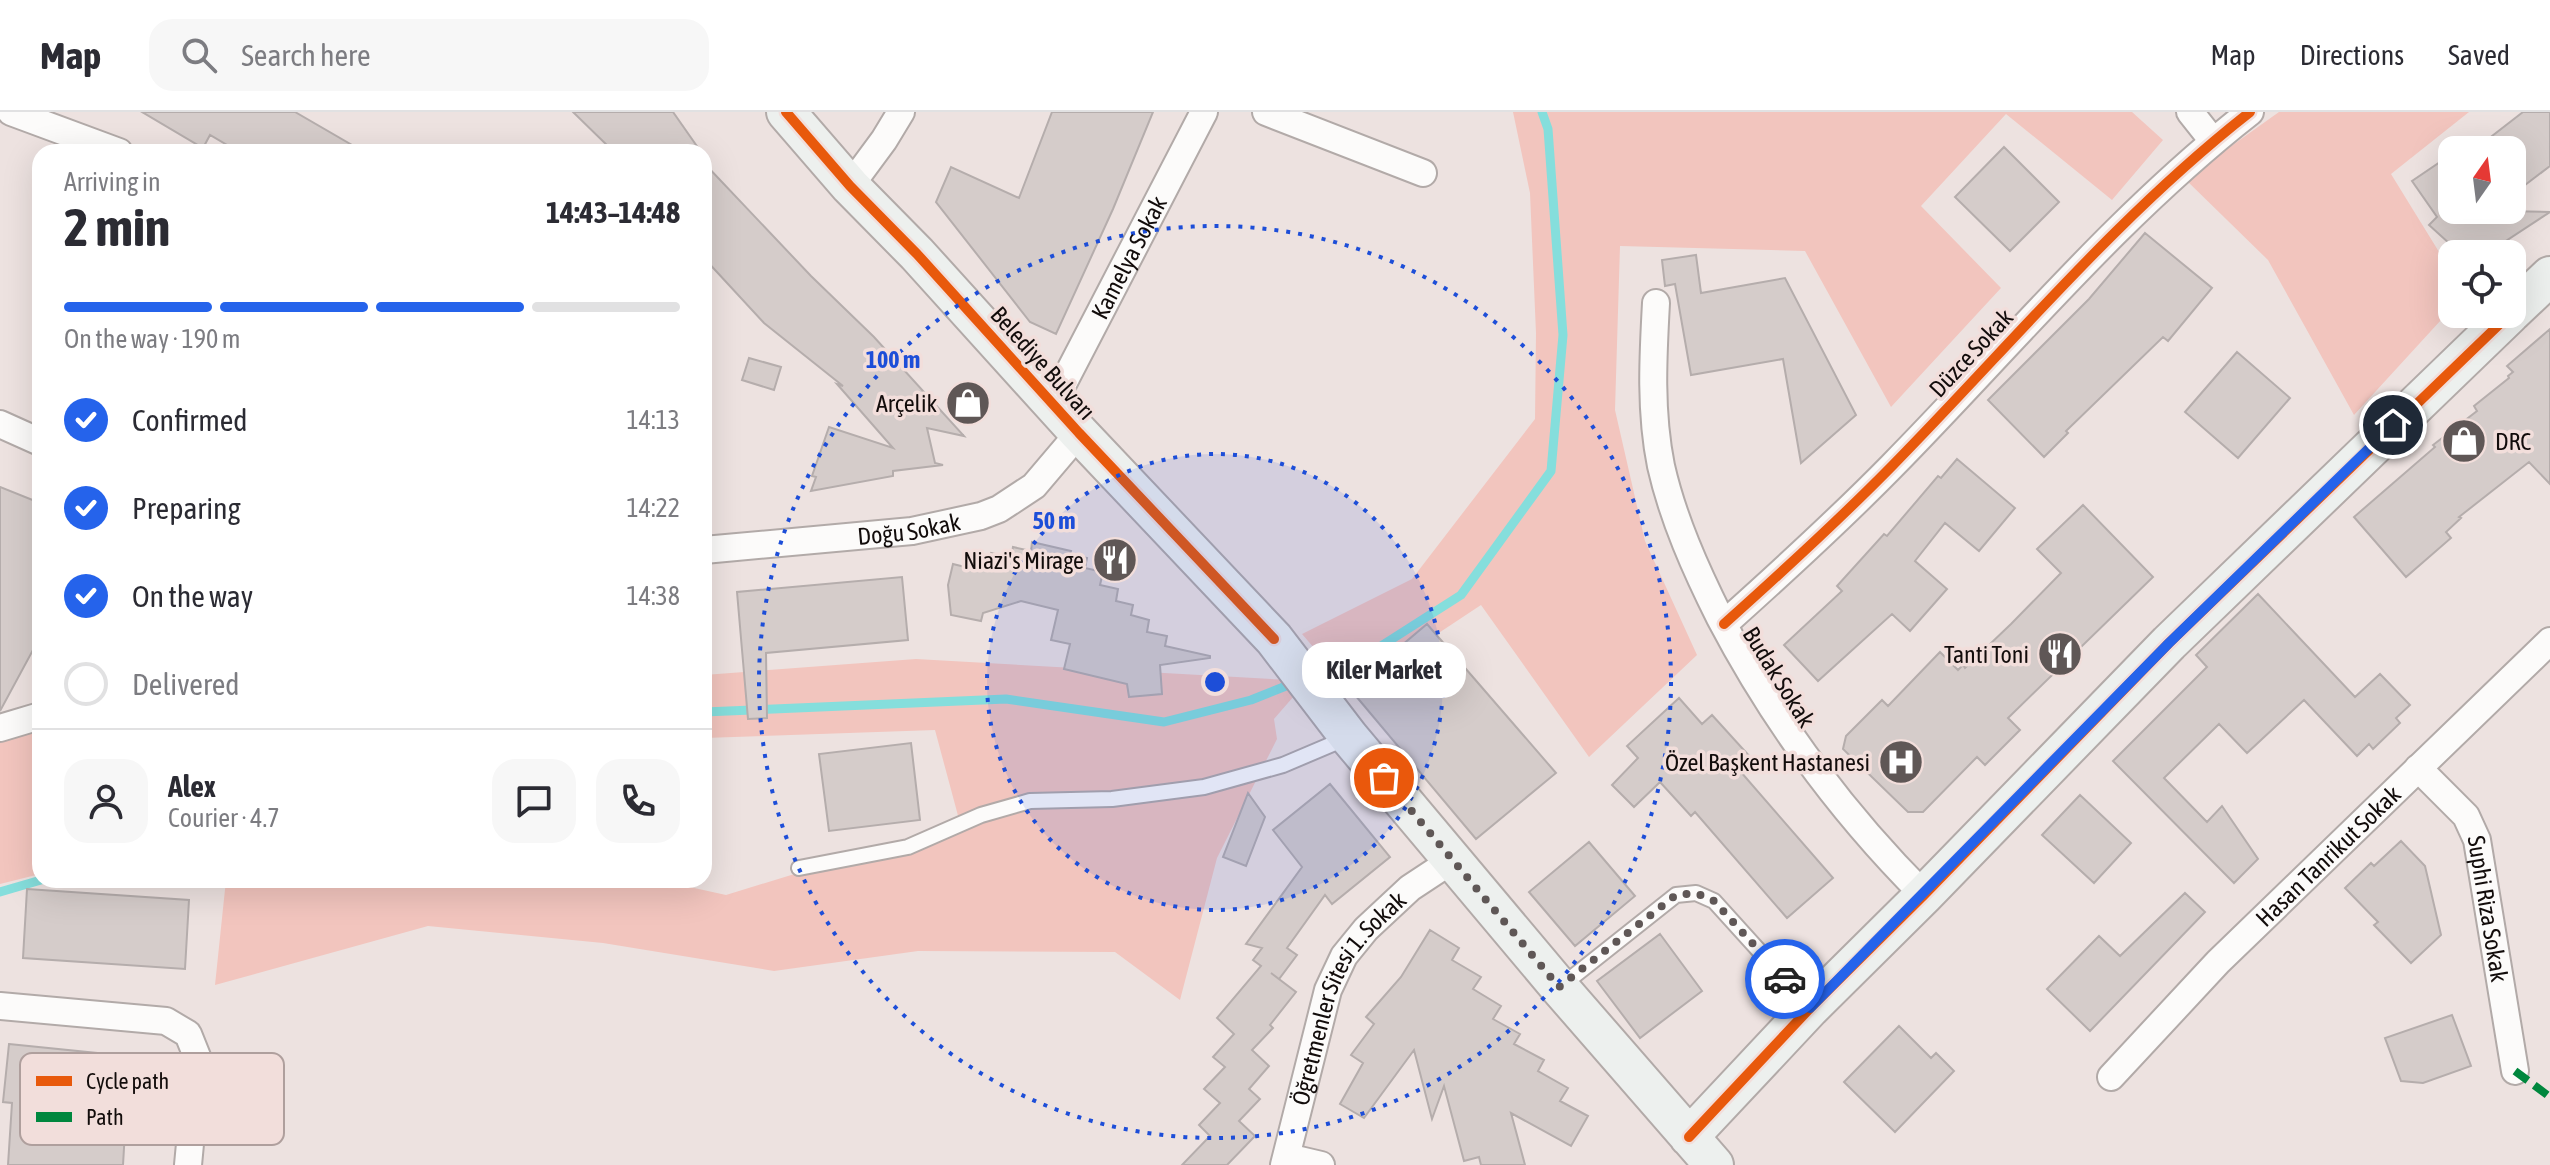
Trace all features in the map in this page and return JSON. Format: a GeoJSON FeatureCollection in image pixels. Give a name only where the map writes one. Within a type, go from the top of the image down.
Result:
{"type":"FeatureCollection","features":[{"type":"Feature","properties":{"kind":"main road","name":"Belediye Bulvarı"},"geometry":{"type":"LineString","coordinates":[[786,112],[850,186],[917,254],[1079,433],[1274,639],[1341,726],[1559,987],[1702,1151]]}},
{"type":"Feature","properties":{"kind":"main road"},"geometry":{"type":"LineString","coordinates":[[2526,299],[2550,276]]}},
{"type":"Feature","properties":{"kind":"main road"},"geometry":{"type":"LineString","coordinates":[[1702,1151],[1810,1008],[2169,643],[2495,328]]}},
{"type":"Feature","properties":{"kind":"street"},"geometry":{"type":"LineString","coordinates":[[11,112],[97,144]]}},
{"type":"Feature","properties":{"kind":"street"},"geometry":{"type":"LineString","coordinates":[[850,186],[901,112]]}},
{"type":"Feature","properties":{"kind":"street","name":"Kamelya Sokak"},"geometry":{"type":"LineString","coordinates":[[1053,403],[1204,112]]}},
{"type":"Feature","properties":{"kind":"street"},"geometry":{"type":"LineString","coordinates":[[1266,112],[1423,173]]}},
{"type":"Feature","properties":{"kind":"street"},"geometry":{"type":"LineString","coordinates":[[2190,112],[2213,141]]}},
{"type":"Feature","properties":{"kind":"street","name":"Düzce Sokak"},"geometry":{"type":"LineString","coordinates":[[1724,624],[1811,546],[1882,476],[2097,248],[2213,141],[2250,112]]}},
{"type":"Feature","properties":{"kind":"street","name":"Budak Sokak"},"geometry":{"type":"LineString","coordinates":[[1656,303],[1652,376],[1661,466],[1684,538],[1703,584],[1751,675],[1820,778],[1887,858],[1924,895]]}},
{"type":"Feature","properties":{"kind":"street"},"geometry":{"type":"LineString","coordinates":[[0,424],[32,438]]}},
{"type":"Feature","properties":{"kind":"street","name":"Doğu Sokak"},"geometry":{"type":"LineString","coordinates":[[712,549],[912,531],[981,516],[999,509],[1034,486],[1079,433]]}},
{"type":"Feature","properties":{"kind":"street","name":"Hasan Tanrikut Sokak"},"geometry":{"type":"LineString","coordinates":[[2111,1077],[2218,962],[2550,641]]}},
{"type":"Feature","properties":{"kind":"street"},"geometry":{"type":"LineString","coordinates":[[0,728],[32,718]]}},
{"type":"Feature","properties":{"kind":"street","name":"Suphi Riza Sokak"},"geometry":{"type":"LineString","coordinates":[[2418,768],[2466,816],[2477,840],[2515,1071]]}},
{"type":"Feature","properties":{"kind":"street","name":"Öğretmenler Sitesi 1. Sokak"},"geometry":{"type":"LineString","coordinates":[[1286,1161],[1328,990],[1344,956],[1366,929],[1410,888],[1454,859]]}},
{"type":"Feature","properties":{"kind":"street"},"geometry":{"type":"LineString","coordinates":[[0,1006],[166,1021],[188,1034],[196,1053]]}},
{"type":"Feature","properties":{"kind":"street"},"geometry":{"type":"LineString","coordinates":[[188,1165],[190,1145]]}},
{"type":"Feature","properties":{"kind":"street"},"geometry":{"type":"LineString","coordinates":[[1286,1161],[1321,1165]]}},
{"type":"Feature","properties":{"kind":"lane"},"geometry":{"type":"LineString","coordinates":[[799,868],[908,847],[981,815],[1030,801],[1112,799],[1204,787],[1283,765],[1341,726]]}},
{"type":"Feature","properties":{"kind":"lane"},"geometry":{"type":"LineString","coordinates":[[1559,987],[1676,895],[1696,893],[1714,901],[1810,1008]]}},
{"type":"Feature","properties":{"kind":"shaded area"},"geometry":{"type":"Polygon","coordinates":[[[1513,112],[2132,112],[2163,140],[2112,200],[2006,114],[1921,206],[2001,288],[1891,407],[1805,251],[1620,246],[1615,410],[1645,541],[1697,655],[1589,757],[1481,605],[1351,691],[1302,634],[1412,579],[1535,419],[1536,333],[1530,193],[1513,112]]]}},
{"type":"Feature","properties":{"kind":"shaded area"},"geometry":{"type":"Polygon","coordinates":[[[2279,112],[2469,112],[2391,174],[2438,250],[2438,323],[2354,415],[2268,260],[2185,179],[2279,112]]]}},
{"type":"Feature","properties":{"kind":"shaded area"},"geometry":{"type":"Polygon","coordinates":[[[916,659],[1307,681],[1274,719],[1277,739],[1217,858],[1180,1000],[1115,952],[918,951],[774,971],[603,943],[428,926],[215,985],[225,888],[694,888],[726,895],[960,823],[935,730],[712,738],[712,674],[916,659]]]}},
{"type":"Feature","properties":{"kind":"shaded area"},"geometry":{"type":"Polygon","coordinates":[[[0,720],[32,727],[32,876],[0,884],[0,720]]]}},
{"type":"Feature","properties":{"kind":"building"},"geometry":{"type":"Polygon","coordinates":[[[142,112],[295,112],[350,144],[225,144],[210,135],[205,144],[196,144],[142,112]]]}},
{"type":"Feature","properties":{"kind":"building"},"geometry":{"type":"Polygon","coordinates":[[[573,112],[673,112],[695,144],[606,144],[573,112]]]}},
{"type":"Feature","properties":{"kind":"building"},"geometry":{"type":"Polygon","coordinates":[[[1052,112],[1153,112],[1056,334],[1030,322],[936,202],[951,167],[1019,198],[1052,112]]]}},
{"type":"Feature","properties":{"kind":"building"},"geometry":{"type":"Polygon","coordinates":[[[2523,112],[2550,112],[2550,166],[2526,184],[2526,136],[2492,136],[2523,112]]]}},
{"type":"Feature","properties":{"kind":"building"},"geometry":{"type":"Polygon","coordinates":[[[2004,147],[2059,202],[2010,251],[1955,197],[2004,147]]]}},
{"type":"Feature","properties":{"kind":"building"},"geometry":{"type":"Polygon","coordinates":[[[2438,163],[2438,224],[2526,224],[2526,212],[2550,212],[2507,240],[2446,240],[2429,225],[2437,217],[2412,181],[2438,163]]]}},
{"type":"Feature","properties":{"kind":"building"},"geometry":{"type":"Polygon","coordinates":[[[712,171],[874,337],[964,436],[927,428],[935,463],[943,465],[893,471],[893,476],[811,491],[816,477],[812,476],[829,427],[893,448],[837,384],[843,386],[764,323],[712,267],[712,171]]]}},
{"type":"Feature","properties":{"kind":"building"},"geometry":{"type":"Polygon","coordinates":[[[2145,233],[2212,288],[2168,341],[2163,337],[2066,431],[2068,433],[2044,457],[1988,400],[2089,299],[2145,233]]]}},
{"type":"Feature","properties":{"kind":"building"},"geometry":{"type":"Polygon","coordinates":[[[1696,255],[1701,293],[1785,278],[1856,415],[1801,463],[1783,359],[1691,375],[1675,284],[1665,286],[1662,260],[1696,255]]]}},
{"type":"Feature","properties":{"kind":"building"},"geometry":{"type":"Polygon","coordinates":[[[2550,329],[2550,484],[2529,462],[2459,517],[2446,532],[2451,538],[2406,577],[2354,517],[2435,447],[2433,445],[2477,411],[2474,406],[2513,372],[2507,366],[2550,329]]]}},
{"type":"Feature","properties":{"kind":"building"},"geometry":{"type":"Polygon","coordinates":[[[2237,352],[2290,398],[2238,458],[2185,412],[2237,352]]]}},
{"type":"Feature","properties":{"kind":"building"},"geometry":{"type":"Polygon","coordinates":[[[749,358],[781,367],[774,390],[742,380],[749,358]]]}},
{"type":"Feature","properties":{"kind":"building"},"geometry":{"type":"Polygon","coordinates":[[[1957,459],[2015,508],[1979,551],[1945,523],[1915,561],[1947,589],[1910,631],[1892,614],[1818,681],[1784,645],[1842,591],[1837,586],[1957,459]]]}},
{"type":"Feature","properties":{"kind":"building"},"geometry":{"type":"Polygon","coordinates":[[[0,487],[32,500],[32,652],[0,711],[0,487]]]}},
{"type":"Feature","properties":{"kind":"building"},"geometry":{"type":"Polygon","coordinates":[[[2083,505],[2153,577],[2008,718],[2020,730],[1985,765],[1977,757],[1923,812],[1908,812],[1843,749],[1846,736],[1882,700],[1888,706],[1940,652],[1958,670],[1963,665],[1965,668],[2011,624],[2061,573],[2037,549],[2083,505]]]}},
{"type":"Feature","properties":{"kind":"building"},"geometry":{"type":"Polygon","coordinates":[[[1032,542],[1087,558],[1085,568],[1103,572],[1100,585],[1118,589],[1116,601],[1133,605],[1131,615],[1149,620],[1147,632],[1167,636],[1165,646],[1210,658],[1160,665],[1162,694],[1129,697],[1127,684],[1064,669],[1070,644],[1051,640],[1058,610],[1021,601],[983,613],[981,621],[951,615],[948,585],[953,564],[973,569],[975,557],[989,560],[991,553],[1011,558],[1013,547],[1031,551],[1032,542]]]}},
{"type":"Feature","properties":{"kind":"building"},"geometry":{"type":"Polygon","coordinates":[[[902,577],[908,640],[766,653],[767,718],[748,719],[737,592],[902,577]]]}},
{"type":"Feature","properties":{"kind":"building"},"geometry":{"type":"Polygon","coordinates":[[[2258,594],[2355,697],[2380,674],[2410,705],[2396,718],[2400,723],[2373,749],[2369,744],[2357,756],[2304,700],[2247,753],[2219,724],[2164,778],[2207,822],[2222,806],[2258,859],[2234,883],[2113,761],[2207,667],[2196,655],[2258,594]]]}},
{"type":"Feature","properties":{"kind":"building"},"geometry":{"type":"Polygon","coordinates":[[[1427,624],[1556,773],[1476,839],[1350,689],[1427,624]]]}},
{"type":"Feature","properties":{"kind":"building"},"geometry":{"type":"Polygon","coordinates":[[[1679,698],[1702,724],[1712,715],[1752,759],[1740,771],[1833,878],[1787,918],[1695,812],[1691,816],[1660,782],[1634,807],[1612,785],[1638,758],[1627,746],[1679,698]]]}},
{"type":"Feature","properties":{"kind":"building"},"geometry":{"type":"Polygon","coordinates":[[[911,743],[920,820],[829,831],[819,754],[911,743]]]}},
{"type":"Feature","properties":{"kind":"building"},"geometry":{"type":"Polygon","coordinates":[[[1330,784],[1390,857],[1332,904],[1325,895],[1287,948],[1297,955],[1279,979],[1271,973],[1296,992],[1270,1025],[1273,1028],[1252,1050],[1269,1066],[1249,1089],[1260,1099],[1239,1121],[1255,1136],[1227,1165],[1182,1165],[1210,1136],[1199,1125],[1220,1103],[1204,1089],[1225,1067],[1213,1057],[1234,1034],[1217,1018],[1261,966],[1253,960],[1262,948],[1246,944],[1302,867],[1273,830],[1330,784]]]}},
{"type":"Feature","properties":{"kind":"building"},"geometry":{"type":"Polygon","coordinates":[[[1248,793],[1265,817],[1246,866],[1223,857],[1248,793]]]}},
{"type":"Feature","properties":{"kind":"building"},"geometry":{"type":"Polygon","coordinates":[[[2080,795],[2131,843],[2094,883],[2042,835],[2080,795]]]}},
{"type":"Feature","properties":{"kind":"building"},"geometry":{"type":"Polygon","coordinates":[[[2401,841],[2425,866],[2441,935],[2411,963],[2374,925],[2378,922],[2345,888],[2371,863],[2374,866],[2401,841]]]}},
{"type":"Feature","properties":{"kind":"building"},"geometry":{"type":"Polygon","coordinates":[[[1589,842],[1635,896],[1575,946],[1529,892],[1589,842]]]}},
{"type":"Feature","properties":{"kind":"building"},"geometry":{"type":"Polygon","coordinates":[[[27,889],[189,900],[185,969],[23,958],[27,889]]]}},
{"type":"Feature","properties":{"kind":"building"},"geometry":{"type":"Polygon","coordinates":[[[2185,893],[2205,912],[2090,1031],[2047,989],[2099,936],[2120,956],[2185,893]]]}},
{"type":"Feature","properties":{"kind":"building"},"geometry":{"type":"Polygon","coordinates":[[[1430,930],[1459,948],[1452,960],[1481,977],[1473,989],[1501,1006],[1493,1019],[1520,1034],[1514,1044],[1544,1060],[1538,1071],[1568,1088],[1560,1101],[1588,1116],[1571,1146],[1511,1113],[1525,1165],[1481,1165],[1479,1157],[1464,1161],[1444,1086],[1432,1119],[1414,1050],[1364,1118],[1340,1104],[1363,1063],[1351,1055],[1374,1024],[1366,1017],[1401,977],[1430,930]]]}},
{"type":"Feature","properties":{"kind":"building"},"geometry":{"type":"Polygon","coordinates":[[[1660,934],[1702,991],[1640,1038],[1597,981],[1660,934]]]}},
{"type":"Feature","properties":{"kind":"building"},"geometry":{"type":"Polygon","coordinates":[[[2452,1015],[2471,1066],[2423,1083],[2401,1081],[2385,1038],[2452,1015]]]}},
{"type":"Feature","properties":{"kind":"building"},"geometry":{"type":"Polygon","coordinates":[[[1899,1026],[1931,1058],[1936,1053],[1954,1071],[1895,1132],[1844,1082],[1899,1026]]]}},
{"type":"Feature","properties":{"kind":"building"},"geometry":{"type":"Polygon","coordinates":[[[9,1044],[97,1053],[20,1053],[20,1145],[124,1145],[123,1165],[8,1165],[12,1103],[3,1102],[9,1044]]]}},
{"type":"Feature","properties":{"kind":"waterway"},"geometry":{"type":"LineString","coordinates":[[1314,676],[1367,655],[1461,595],[1551,471],[1563,335],[1548,129],[1542,112]]}},
{"type":"Feature","properties":{"kind":"waterway"},"geometry":{"type":"LineString","coordinates":[[712,712],[1006,699],[1164,722],[1251,700],[1296,682]]}},
{"type":"Feature","properties":{"kind":"waterway"},"geometry":{"type":"LineString","coordinates":[[0,892],[32,883]]}},
{"type":"Feature","properties":{"kind":"marked path"},"geometry":{"type":"LineString","coordinates":[[2515,1071],[2550,1097]]}},
{"type":"Feature","properties":{"kind":"cycle path"},"geometry":{"type":"LineString","coordinates":[[786,112],[850,186],[917,254],[1079,433],[1274,639]]}},
{"type":"Feature","properties":{"kind":"cycle path"},"geometry":{"type":"LineString","coordinates":[[1724,624],[1872,486],[2109,238],[2201,152],[2250,112]]}},
{"type":"Feature","properties":{"kind":"cycle path"},"geometry":{"type":"LineString","coordinates":[[1689,1137],[1810,1008],[2169,643],[2495,328]]}},
{"type":"Feature","properties":{"kind":"way so far"},"geometry":{"type":"LineString","coordinates":[[1384,778],[1559,987],[1676,895],[1696,893],[1714,901],[1785,979]]}},
{"type":"Feature","properties":{"kind":"place","name":"Arçelik"},"geometry":{"type":"Point","coordinates":[968,403]}},
{"type":"Feature","properties":{"kind":"place","name":"DRC"},"geometry":{"type":"Point","coordinates":[2464,441]}},
{"type":"Feature","properties":{"kind":"place","name":"Niazi's Mirage"},"geometry":{"type":"Point","coordinates":[1115,560]}},
{"type":"Feature","properties":{"kind":"place","name":"Tanti Toni"},"geometry":{"type":"Point","coordinates":[2060,654]}},
{"type":"Feature","properties":{"kind":"place","name":"Özel Başkent Hastanesi"},"geometry":{"type":"Point","coordinates":[1901,762]}},
{"type":"Feature","properties":{"kind":"place","name":"Kiler Market"},"geometry":{"type":"Point","coordinates":[1384,778]}},
{"type":"Feature","properties":{"kind":"route"},"geometry":{"type":"LineString","coordinates":[[1785,979],[1810,1008],[2169,643],[2393,425]]}}]}
